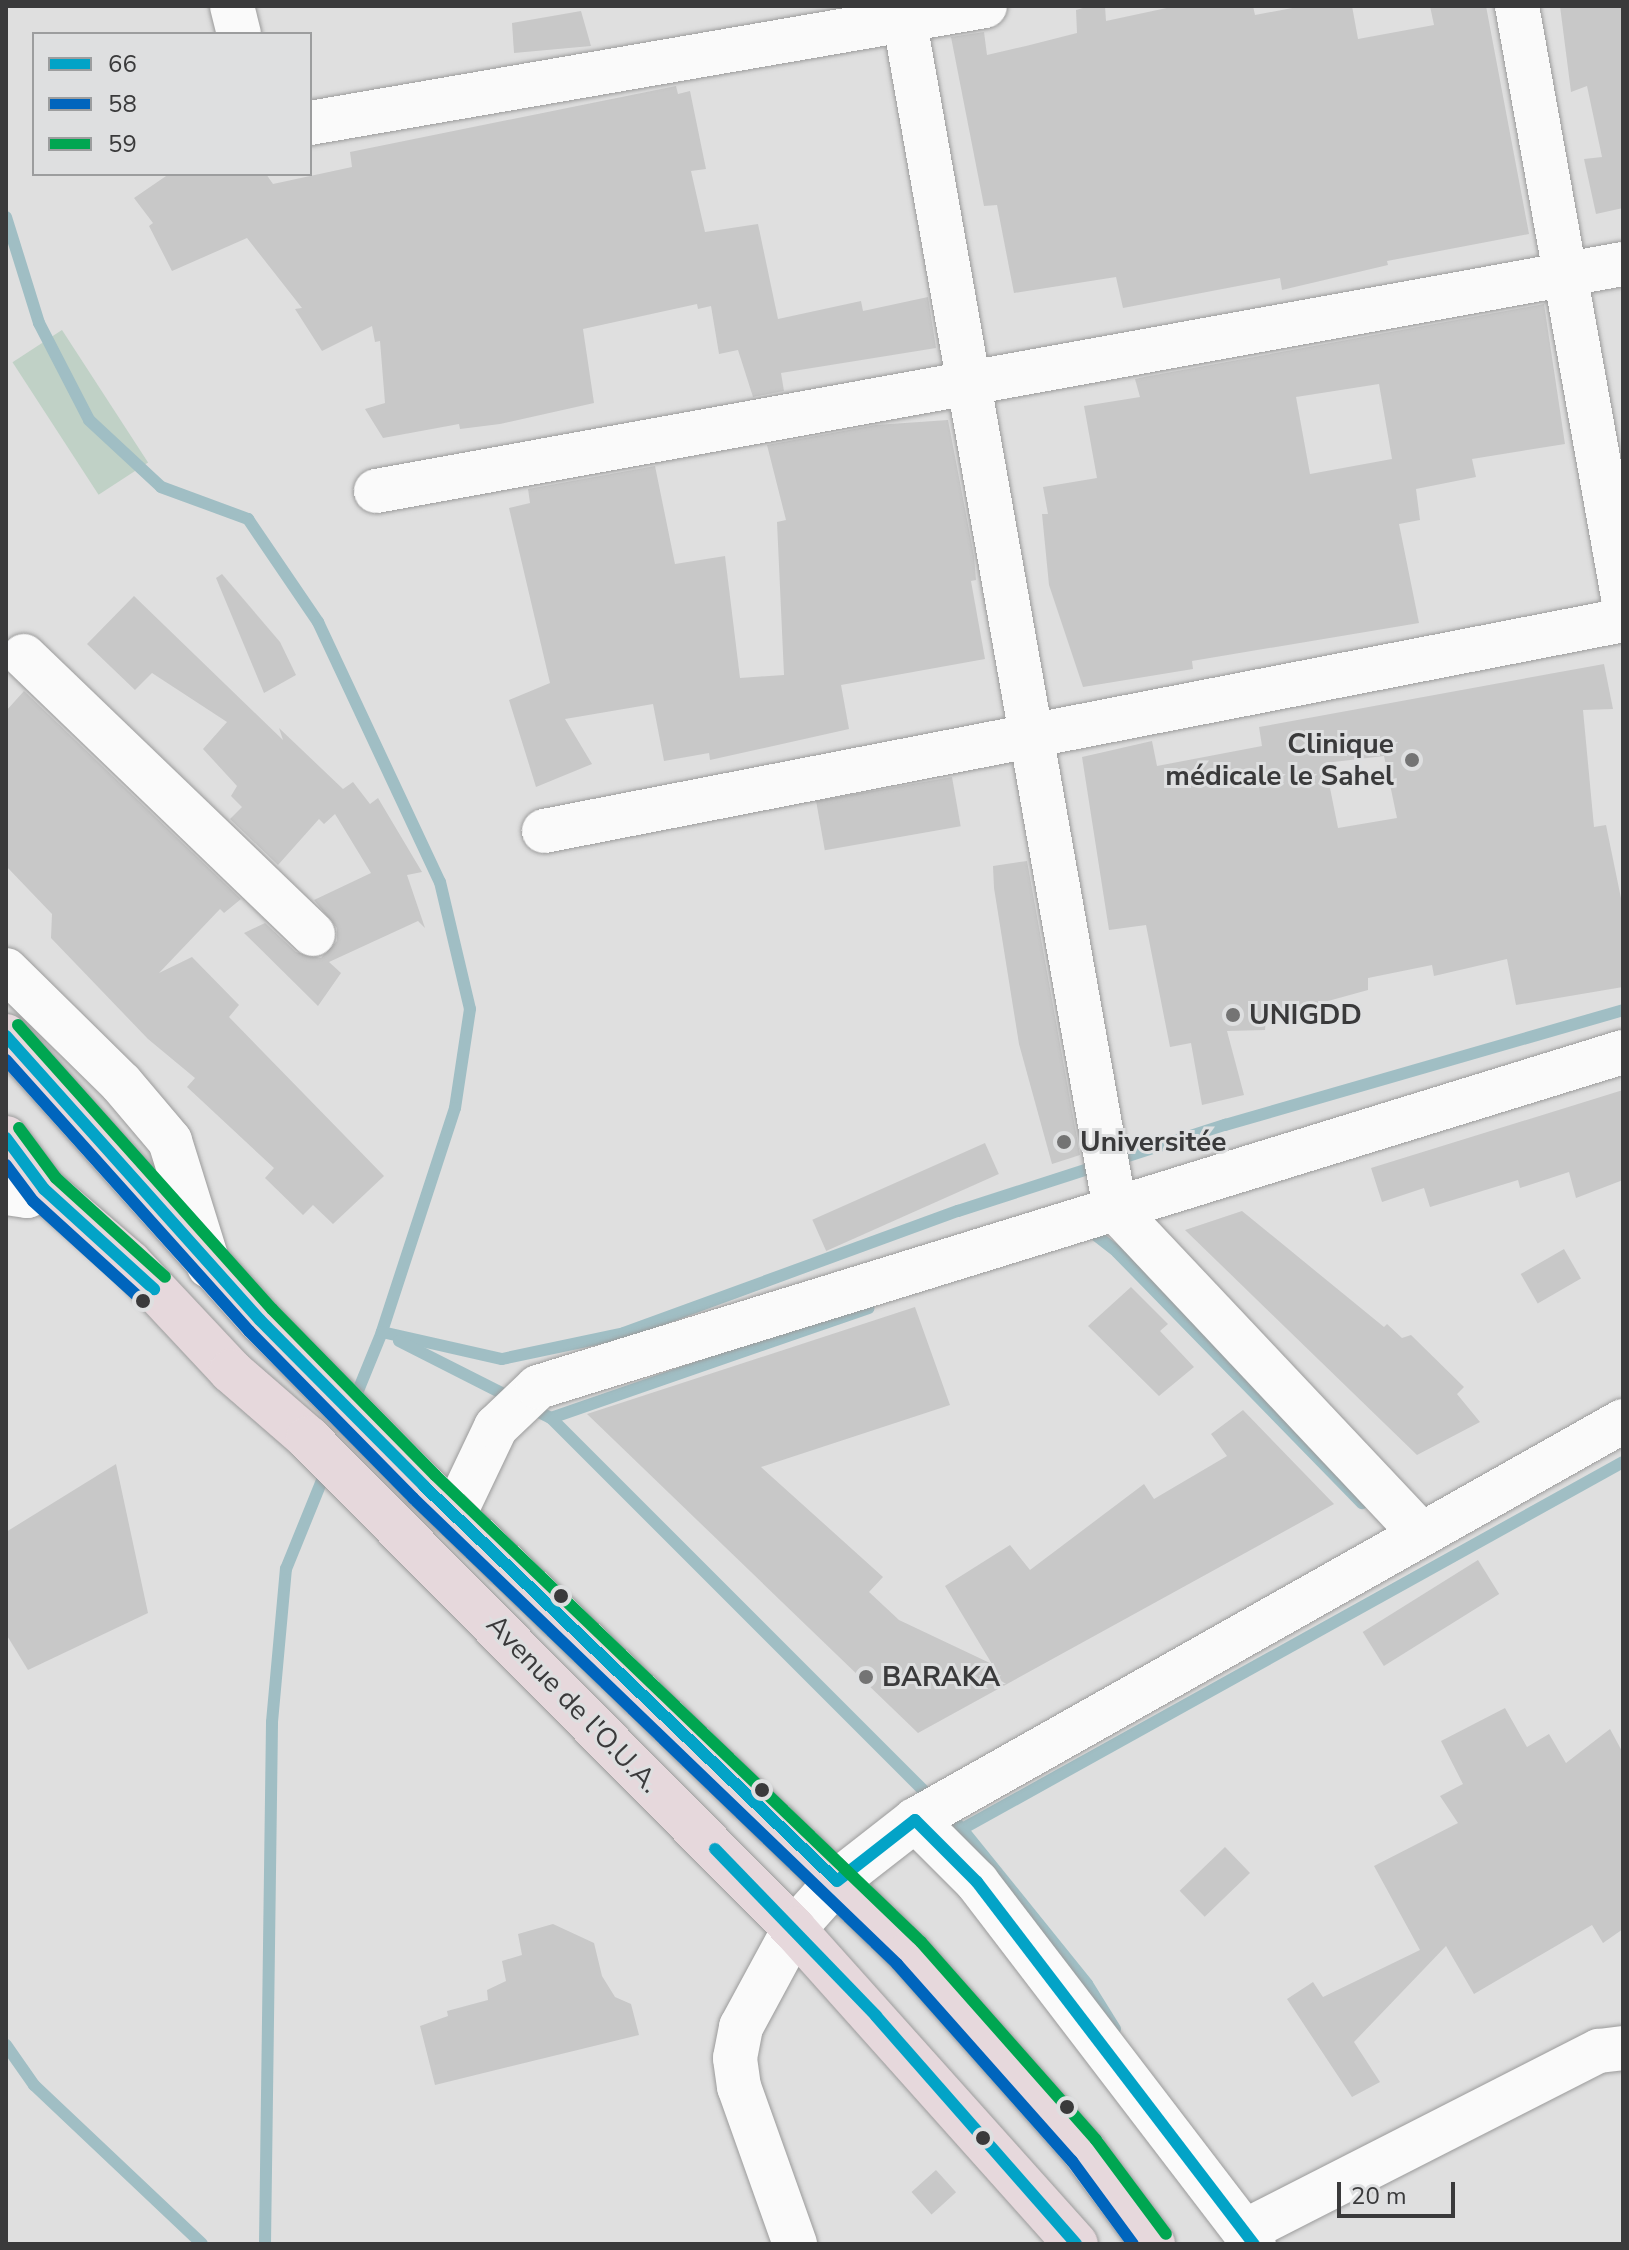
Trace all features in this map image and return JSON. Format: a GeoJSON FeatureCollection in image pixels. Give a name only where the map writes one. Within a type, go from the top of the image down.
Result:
{"type":"FeatureCollection","features":[{"type":"Feature","properties":{"kind":"highway","name":"Avenue de l'O.U.A."},"geometry":{"type":"LineString","coordinates":[[6,1036],[260,1320],[439,1500],[909,1953],[1084,2151],[1153,2244]]}},
{"type":"Feature","properties":{"kind":"highway","name":"Avenue de l'O.U.A."},"geometry":{"type":"LineString","coordinates":[[6,1138],[25,1191],[130,1263],[231,1371],[415,1543],[794,1929],[1076,2244]]}},
{"type":"Feature","properties":{"kind":"street"},"geometry":{"type":"LineString","coordinates":[[232,6],[238,32]]}},
{"type":"Feature","properties":{"kind":"street"},"geometry":{"type":"LineString","coordinates":[[312,123],[904,14],[985,6]]}},
{"type":"Feature","properties":{"kind":"street"},"geometry":{"type":"LineString","coordinates":[[1517,6],[1623,597]]}},
{"type":"Feature","properties":{"kind":"street"},"geometry":{"type":"LineString","coordinates":[[904,14],[1115,1209],[1421,1534]]}},
{"type":"Feature","properties":{"kind":"street"},"geometry":{"type":"LineString","coordinates":[[376,491],[1623,264]]}},
{"type":"Feature","properties":{"kind":"street"},"geometry":{"type":"LineString","coordinates":[[544,831],[1623,620]]}},
{"type":"Feature","properties":{"kind":"street"},"geometry":{"type":"LineString","coordinates":[[12,658],[313,934]]}},
{"type":"Feature","properties":{"kind":"street","name":"Avenue de l'O.U.A."},"geometry":{"type":"LineString","coordinates":[[6,970],[121,1083],[170,1141],[209,1266]]}},
{"type":"Feature","properties":{"kind":"street"},"geometry":{"type":"LineString","coordinates":[[439,1500],[496,1427],[538,1387],[1623,1052]]}},
{"type":"Feature","properties":{"kind":"street"},"geometry":{"type":"LineString","coordinates":[[795,2244],[739,2087],[735,2058],[741,2027],[794,1929],[837,1881],[915,1820],[1623,1421]]}},
{"type":"Feature","properties":{"kind":"street"},"geometry":{"type":"LineString","coordinates":[[915,1820],[977,1882],[1250,2238],[1599,2051],[1623,2048]]}},
{"type":"Feature","properties":{"kind":"green space"},"geometry":{"type":"Polygon","coordinates":[[[62,330],[148,463],[99,495],[13,362],[62,330]]]}},
{"type":"Feature","properties":{"kind":"building"},"geometry":{"type":"Polygon","coordinates":[[[1105,6],[1106,21],[1176,6],[1253,6],[1255,15],[1303,6],[1352,6],[1358,39],[1434,25],[1430,6],[1486,6],[1529,234],[1387,261],[1388,265],[1282,290],[1280,278],[1123,308],[1116,277],[1014,293],[997,205],[984,206],[951,37],[984,32],[987,55],[1077,33],[1076,10],[1105,6]]]}},
{"type":"Feature","properties":{"kind":"building"},"geometry":{"type":"Polygon","coordinates":[[[1560,6],[1623,6],[1623,208],[1596,214],[1584,159],[1602,157],[1587,86],[1571,92],[1560,6]]]}},
{"type":"Feature","properties":{"kind":"building"},"geometry":{"type":"Polygon","coordinates":[[[581,11],[591,46],[514,53],[512,23],[581,11]]]}},
{"type":"Feature","properties":{"kind":"building"},"geometry":{"type":"Polygon","coordinates":[[[676,86],[678,94],[690,91],[706,169],[691,171],[705,232],[758,224],[778,319],[861,301],[863,311],[928,297],[936,348],[781,373],[784,391],[753,397],[738,350],[719,354],[711,306],[698,309],[697,304],[583,329],[594,403],[500,424],[460,429],[459,424],[383,438],[365,409],[385,403],[380,341],[375,342],[372,326],[322,351],[295,309],[302,308],[247,238],[172,271],[149,226],[153,223],[134,198],[166,176],[267,176],[273,184],[312,176],[352,167],[350,152],[676,86]]]}},
{"type":"Feature","properties":{"kind":"building"},"geometry":{"type":"Polygon","coordinates":[[[1544,304],[1565,444],[1472,459],[1476,477],[1416,489],[1420,520],[1399,524],[1419,623],[1192,661],[1193,669],[1083,687],[1049,585],[1042,514],[1048,514],[1043,487],[1097,478],[1084,406],[1140,397],[1135,379],[1544,304]],[[1379,384],[1296,397],[1310,474],[1392,459],[1379,384]]]}},
{"type":"Feature","properties":{"kind":"building"},"geometry":{"type":"Polygon","coordinates":[[[948,420],[974,556],[976,580],[971,581],[985,659],[841,685],[849,729],[710,760],[709,753],[664,761],[653,704],[565,719],[592,764],[536,787],[509,700],[550,683],[509,508],[530,503],[528,489],[655,466],[675,564],[725,556],[740,678],[784,675],[777,522],[786,520],[767,445],[876,425],[948,420]]]}},
{"type":"Feature","properties":{"kind":"building"},"geometry":{"type":"Polygon","coordinates":[[[222,574],[280,642],[296,675],[264,693],[216,578],[222,574]]]}},
{"type":"Feature","properties":{"kind":"building"},"geometry":{"type":"Polygon","coordinates":[[[134,596],[283,740],[279,728],[343,789],[353,782],[370,804],[378,798],[422,872],[407,875],[425,928],[418,921],[329,962],[341,973],[318,1006],[244,933],[265,923],[296,952],[321,958],[337,941],[337,928],[314,900],[371,873],[335,814],[324,824],[319,819],[278,865],[230,819],[242,807],[231,796],[237,786],[203,749],[227,722],[152,673],[135,690],[87,644],[134,596]]]}},
{"type":"Feature","properties":{"kind":"building"},"geometry":{"type":"Polygon","coordinates":[[[1604,664],[1613,709],[1583,710],[1594,827],[1606,825],[1623,908],[1623,987],[1516,1005],[1507,959],[1434,976],[1432,965],[1368,978],[1368,990],[1266,1018],[1265,1030],[1227,1031],[1244,1095],[1202,1105],[1191,1043],[1170,1047],[1146,925],[1109,930],[1082,757],[1152,741],[1157,766],[1262,746],[1259,727],[1604,664]],[[1384,756],[1325,763],[1338,828],[1397,818],[1384,756]]]}},
{"type":"Feature","properties":{"kind":"building"},"geometry":{"type":"Polygon","coordinates":[[[24,691],[241,899],[224,913],[220,909],[159,973],[192,957],[239,1005],[229,1017],[384,1176],[333,1224],[313,1205],[303,1215],[265,1178],[274,1168],[187,1087],[195,1078],[148,1039],[51,938],[52,914],[6,866],[6,711],[24,691]]]}},
{"type":"Feature","properties":{"kind":"building"},"geometry":{"type":"Polygon","coordinates":[[[952,777],[961,826],[825,850],[816,801],[952,777]]]}},
{"type":"Feature","properties":{"kind":"building"},"geometry":{"type":"Polygon","coordinates":[[[1027,861],[1080,1155],[1052,1164],[1019,1044],[994,888],[993,866],[1027,861]]]}},
{"type":"Feature","properties":{"kind":"building"},"geometry":{"type":"Polygon","coordinates":[[[1623,1090],[1623,1180],[1576,1198],[1569,1172],[1520,1188],[1518,1180],[1430,1207],[1424,1188],[1382,1202],[1371,1168],[1623,1090]]]}},
{"type":"Feature","properties":{"kind":"building"},"geometry":{"type":"Polygon","coordinates":[[[985,1143],[999,1174],[826,1251],[812,1220],[985,1143]]]}},
{"type":"Feature","properties":{"kind":"building"},"geometry":{"type":"Polygon","coordinates":[[[1242,1211],[1384,1327],[1387,1324],[1402,1338],[1411,1335],[1464,1387],[1457,1394],[1480,1422],[1417,1455],[1185,1230],[1242,1211]]]}},
{"type":"Feature","properties":{"kind":"building"},"geometry":{"type":"Polygon","coordinates":[[[1564,1249],[1581,1278],[1538,1303],[1521,1274],[1564,1249]]]}},
{"type":"Feature","properties":{"kind":"building"},"geometry":{"type":"Polygon","coordinates":[[[1131,1287],[1168,1324],[1160,1331],[1194,1367],[1159,1396],[1088,1326],[1131,1287]]]}},
{"type":"Feature","properties":{"kind":"building"},"geometry":{"type":"Polygon","coordinates":[[[915,1307],[950,1405],[761,1467],[883,1577],[869,1592],[899,1620],[992,1664],[945,1586],[1010,1545],[1030,1570],[1144,1484],[1154,1499],[1227,1456],[1211,1434],[1243,1410],[1334,1504],[918,1733],[587,1414],[915,1307]]]}},
{"type":"Feature","properties":{"kind":"building"},"geometry":{"type":"Polygon","coordinates":[[[116,1464],[148,1613],[28,1670],[6,1634],[6,1532],[116,1464]]]}},
{"type":"Feature","properties":{"kind":"building"},"geometry":{"type":"Polygon","coordinates":[[[1478,1560],[1499,1594],[1384,1666],[1363,1632],[1478,1560]]]}},
{"type":"Feature","properties":{"kind":"building"},"geometry":{"type":"Polygon","coordinates":[[[1505,1708],[1527,1747],[1549,1734],[1566,1763],[1610,1729],[1623,1753],[1623,1929],[1603,1943],[1592,1925],[1474,1994],[1446,1946],[1354,2042],[1380,2082],[1352,2097],[1287,1999],[1313,1982],[1323,1997],[1420,1950],[1374,1866],[1458,1823],[1440,1796],[1463,1784],[1441,1741],[1505,1708]]]}},
{"type":"Feature","properties":{"kind":"building"},"geometry":{"type":"Polygon","coordinates":[[[1225,1847],[1250,1873],[1205,1917],[1180,1891],[1225,1847]]]}},
{"type":"Feature","properties":{"kind":"building"},"geometry":{"type":"Polygon","coordinates":[[[553,1924],[594,1943],[602,1976],[615,1997],[631,2004],[639,2035],[435,2085],[420,2026],[448,2016],[447,2011],[488,2000],[487,1990],[506,1981],[502,1961],[522,1955],[518,1934],[553,1924]]]}},
{"type":"Feature","properties":{"kind":"building"},"geometry":{"type":"Polygon","coordinates":[[[936,2170],[956,2192],[932,2214],[911,2192],[936,2170]]]}},
{"type":"Feature","properties":{"kind":"waterway"},"geometry":{"type":"LineString","coordinates":[[6,217],[39,323],[89,420],[161,487],[248,519],[318,622],[440,882],[470,1009],[455,1108],[382,1332],[353,1403]]}},
{"type":"Feature","properties":{"kind":"waterway"},"geometry":{"type":"LineString","coordinates":[[382,1332],[502,1359],[624,1333],[958,1211],[1225,1125],[1623,1010]]}},
{"type":"Feature","properties":{"kind":"waterway"},"geometry":{"type":"LineString","coordinates":[[1088,1229],[1117,1252],[1362,1503]]}},
{"type":"Feature","properties":{"kind":"waterway"},"geometry":{"type":"LineString","coordinates":[[399,1341],[551,1418],[868,1308]]}},
{"type":"Feature","properties":{"kind":"waterway"},"geometry":{"type":"LineString","coordinates":[[551,1418],[962,1829],[1087,1984],[1115,2029]]}},
{"type":"Feature","properties":{"kind":"waterway"},"geometry":{"type":"LineString","coordinates":[[962,1829],[1623,1462]]}},
{"type":"Feature","properties":{"kind":"waterway"},"geometry":{"type":"LineString","coordinates":[[265,2244],[272,1722],[286,1569],[327,1468]]}},
{"type":"Feature","properties":{"kind":"waterway"},"geometry":{"type":"LineString","coordinates":[[6,2045],[34,2085],[202,2244]]}},
{"type":"Feature","properties":{"kind":"transit line","name":"59"},"geometry":{"type":"LineString","coordinates":[[18,1025],[272,1309],[435,1475],[921,1942],[1096,2140],[1166,2234]]}},
{"type":"Feature","properties":{"kind":"transit line","name":"66"},"geometry":{"type":"LineString","coordinates":[[6,1036],[260,1320],[424,1486],[837,1881],[915,1820],[977,1882],[1254,2244]]}},
{"type":"Feature","properties":{"kind":"transit line","name":"58"},"geometry":{"type":"LineString","coordinates":[[6,1060],[249,1331],[413,1498],[897,1964],[1072,2161],[1133,2244]]}},
{"type":"Feature","properties":{"kind":"transit line","name":"59"},"geometry":{"type":"LineString","coordinates":[[19,1128],[56,1178],[165,1277]]}},
{"type":"Feature","properties":{"kind":"transit line","name":"66"},"geometry":{"type":"LineString","coordinates":[[6,1138],[44,1189],[154,1289]]}},
{"type":"Feature","properties":{"kind":"transit line","name":"58"},"geometry":{"type":"LineString","coordinates":[[6,1165],[33,1201],[143,1301]]}},
{"type":"Feature","properties":{"kind":"transit line","name":"66"},"geometry":{"type":"LineString","coordinates":[[715,1849],[876,2016],[1076,2244]]}},
{"type":"Feature","properties":{"kind":"place","name":"Clinique médicale le Sahel"},"geometry":{"type":"Point","coordinates":[1412,760]}},
{"type":"Feature","properties":{"kind":"place","name":"UNIGDD"},"geometry":{"type":"Point","coordinates":[1233,1015]}},
{"type":"Feature","properties":{"kind":"place","name":"Universitée"},"geometry":{"type":"Point","coordinates":[1064,1142]}},
{"type":"Feature","properties":{"kind":"place","name":"BARAKA"},"geometry":{"type":"Point","coordinates":[866,1677]}}]}
